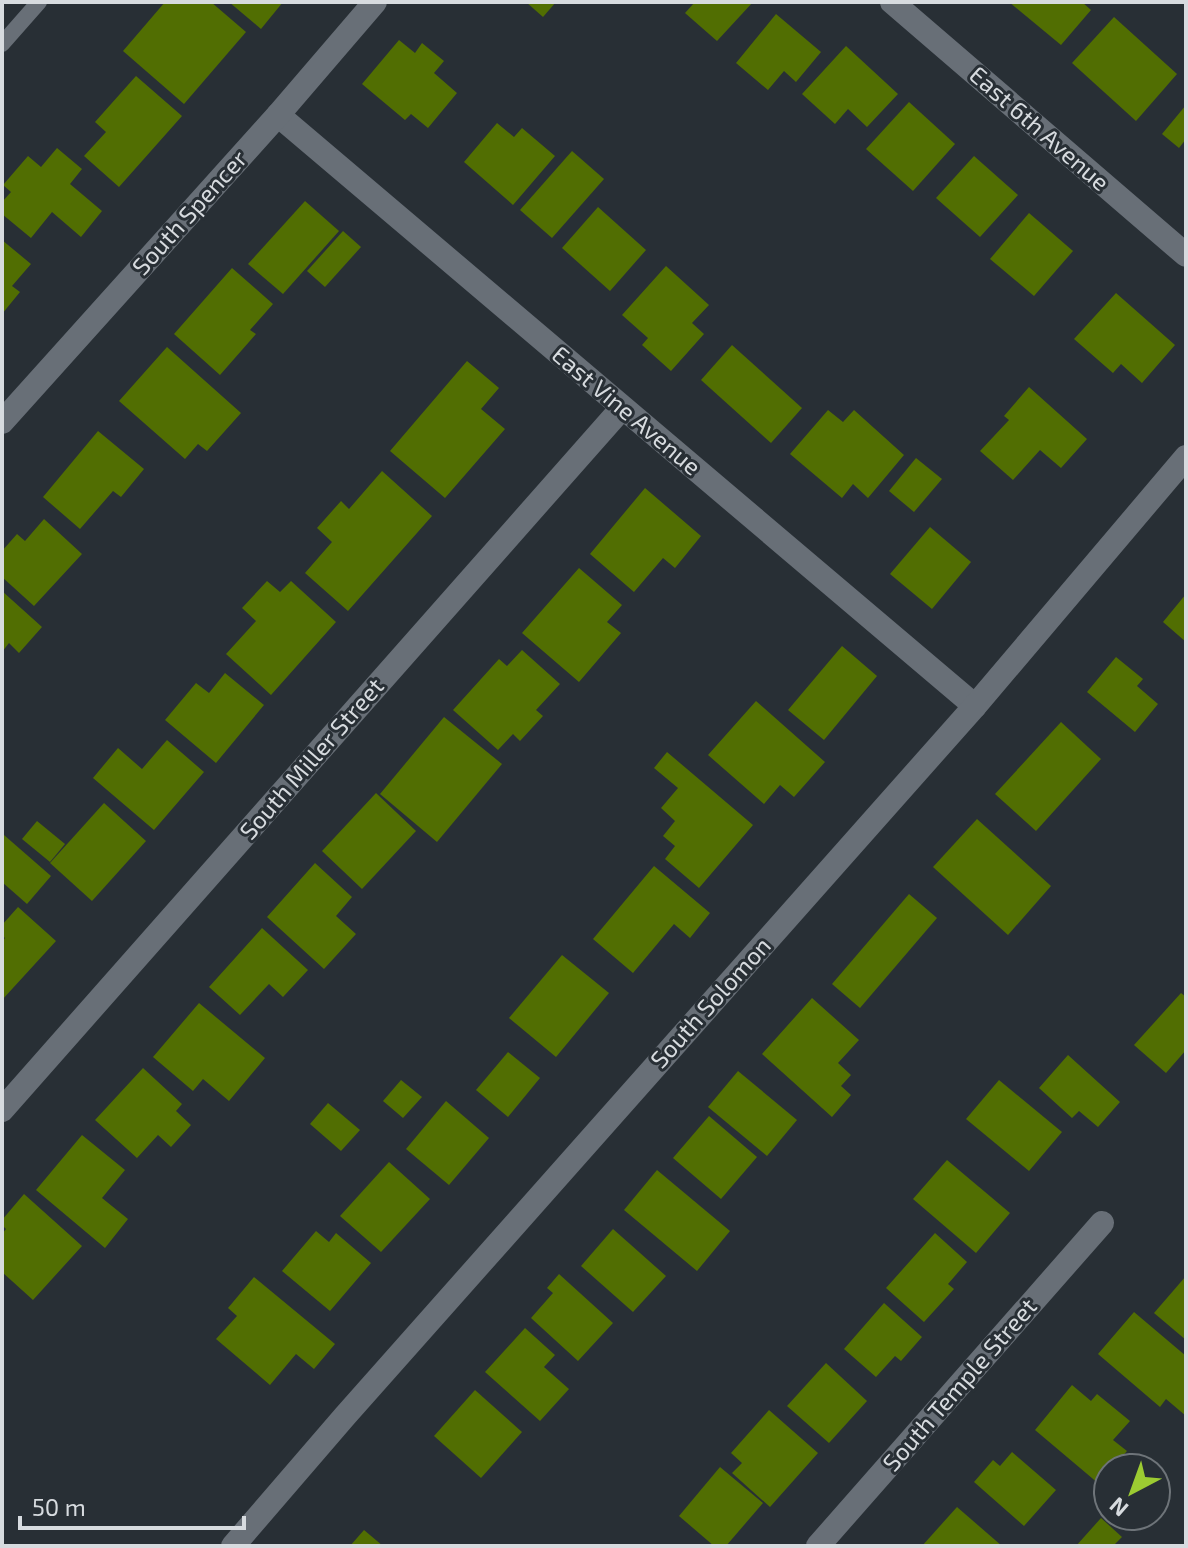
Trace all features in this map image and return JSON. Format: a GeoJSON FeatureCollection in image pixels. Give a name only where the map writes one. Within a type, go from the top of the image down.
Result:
{"type":"FeatureCollection","features":[{"type":"Feature","properties":{"kind":"street","name":"South Spencer"},"geometry":{"type":"LineString","coordinates":[[2,422],[278,115],[375,2]]}},
{"type":"Feature","properties":{"kind":"street","name":"East 6th Avenue"},"geometry":{"type":"LineString","coordinates":[[892,2],[1186,255]]}},
{"type":"Feature","properties":{"kind":"street","name":"East Vine Avenue"},"geometry":{"type":"LineString","coordinates":[[278,115],[975,706]]}},
{"type":"Feature","properties":{"kind":"street","name":"South Miller Street"},"geometry":{"type":"LineString","coordinates":[[2,1110],[622,408]]}},
{"type":"Feature","properties":{"kind":"street","name":"South Solomon"},"geometry":{"type":"LineString","coordinates":[[233,1546],[975,706],[1186,457]]}},
{"type":"Feature","properties":{"kind":"street","name":"South Temple Street"},"geometry":{"type":"LineString","coordinates":[[818,1546],[1102,1223]]}},
{"type":"Feature","properties":{"kind":"lane"},"geometry":{"type":"LineString","coordinates":[[2,44],[39,2]]}},
{"type":"Feature","properties":{"kind":"building"},"geometry":{"type":"Polygon","coordinates":[[[165,2],[211,2],[246,32],[184,104],[123,51],[165,2]]]}},
{"type":"Feature","properties":{"kind":"building"},"geometry":{"type":"Polygon","coordinates":[[[229,2],[283,2],[261,29],[229,2]]]}},
{"type":"Feature","properties":{"kind":"building"},"geometry":{"type":"Polygon","coordinates":[[[526,2],[556,2],[543,17],[526,2]]]}},
{"type":"Feature","properties":{"kind":"building"},"geometry":{"type":"Polygon","coordinates":[[[695,2],[753,2],[717,41],[685,13],[695,2]]]}},
{"type":"Feature","properties":{"kind":"building"},"geometry":{"type":"Polygon","coordinates":[[[1009,2],[1082,2],[1091,10],[1061,45],[1009,2]]]}},
{"type":"Feature","properties":{"kind":"building"},"geometry":{"type":"Polygon","coordinates":[[[776,14],[821,52],[796,82],[784,71],[768,90],[736,63],[776,14]]]}},
{"type":"Feature","properties":{"kind":"building"},"geometry":{"type":"Polygon","coordinates":[[[1114,17],[1177,74],[1136,121],[1072,63],[1114,17]]]}},
{"type":"Feature","properties":{"kind":"building"},"geometry":{"type":"Polygon","coordinates":[[[399,40],[415,53],[422,43],[444,61],[434,73],[457,93],[428,128],[411,114],[405,120],[362,84],[399,40]]]}},
{"type":"Feature","properties":{"kind":"building"},"geometry":{"type":"Polygon","coordinates":[[[846,46],[898,94],[867,127],[848,109],[835,124],[802,94],[846,46]]]}},
{"type":"Feature","properties":{"kind":"building"},"geometry":{"type":"Polygon","coordinates":[[[136,76],[182,116],[119,187],[84,156],[106,132],[95,122],[136,76]]]}},
{"type":"Feature","properties":{"kind":"building"},"geometry":{"type":"Polygon","coordinates":[[[909,102],[955,144],[913,191],[866,149],[909,102]]]}},
{"type":"Feature","properties":{"kind":"building"},"geometry":{"type":"Polygon","coordinates":[[[1186,105],[1186,139],[1179,148],[1162,134],[1186,105]]]}},
{"type":"Feature","properties":{"kind":"building"},"geometry":{"type":"Polygon","coordinates":[[[497,123],[514,137],[522,128],[555,156],[513,205],[464,162],[497,123]]]}},
{"type":"Feature","properties":{"kind":"building"},"geometry":{"type":"Polygon","coordinates":[[[57,148],[82,169],[70,184],[102,211],[81,237],[52,212],[31,238],[2,214],[2,202],[11,192],[3,185],[28,156],[41,167],[57,148]]]}},
{"type":"Feature","properties":{"kind":"building"},"geometry":{"type":"Polygon","coordinates":[[[572,151],[604,179],[552,238],[520,210],[572,151]]]}},
{"type":"Feature","properties":{"kind":"building"},"geometry":{"type":"Polygon","coordinates":[[[974,156],[1018,195],[980,237],[936,198],[974,156]]]}},
{"type":"Feature","properties":{"kind":"building"},"geometry":{"type":"Polygon","coordinates":[[[305,201],[339,231],[283,294],[248,264],[305,201]]]}},
{"type":"Feature","properties":{"kind":"building"},"geometry":{"type":"Polygon","coordinates":[[[598,207],[646,250],[610,291],[562,248],[598,207]]]}},
{"type":"Feature","properties":{"kind":"building"},"geometry":{"type":"Polygon","coordinates":[[[1029,213],[1073,251],[1034,296],[990,259],[1029,213]]]}},
{"type":"Feature","properties":{"kind":"building"},"geometry":{"type":"Polygon","coordinates":[[[343,231],[361,247],[325,287],[307,271],[343,231]]]}},
{"type":"Feature","properties":{"kind":"building"},"geometry":{"type":"Polygon","coordinates":[[[2,240],[31,264],[12,286],[20,292],[2,314],[2,240]]]}},
{"type":"Feature","properties":{"kind":"building"},"geometry":{"type":"Polygon","coordinates":[[[666,266],[709,305],[692,323],[704,334],[671,371],[642,345],[648,338],[622,315],[666,266]]]}},
{"type":"Feature","properties":{"kind":"building"},"geometry":{"type":"Polygon","coordinates":[[[232,268],[273,304],[250,330],[256,334],[220,375],[174,334],[232,268]]]}},
{"type":"Feature","properties":{"kind":"building"},"geometry":{"type":"Polygon","coordinates":[[[1116,293],[1175,345],[1142,383],[1121,364],[1113,373],[1074,339],[1116,293]]]}},
{"type":"Feature","properties":{"kind":"building"},"geometry":{"type":"Polygon","coordinates":[[[732,345],[802,408],[771,443],[701,380],[732,345]]]}},
{"type":"Feature","properties":{"kind":"building"},"geometry":{"type":"Polygon","coordinates":[[[167,347],[241,413],[207,451],[198,444],[185,459],[119,401],[167,347]]]}},
{"type":"Feature","properties":{"kind":"building"},"geometry":{"type":"Polygon","coordinates":[[[467,361],[499,388],[481,409],[505,429],[445,498],[390,451],[467,361]]]}},
{"type":"Feature","properties":{"kind":"building"},"geometry":{"type":"Polygon","coordinates":[[[1029,387],[1087,439],[1061,468],[1040,450],[1013,480],[980,451],[1009,420],[1004,416],[1029,387]]]}},
{"type":"Feature","properties":{"kind":"building"},"geometry":{"type":"Polygon","coordinates":[[[828,410],[843,422],[854,410],[904,455],[868,498],[853,484],[842,498],[790,454],[828,410]]]}},
{"type":"Feature","properties":{"kind":"building"},"geometry":{"type":"Polygon","coordinates":[[[98,431],[144,469],[121,497],[113,491],[80,529],[43,497],[98,431]]]}},
{"type":"Feature","properties":{"kind":"building"},"geometry":{"type":"Polygon","coordinates":[[[916,458],[942,479],[914,512],[889,491],[916,458]]]}},
{"type":"Feature","properties":{"kind":"building"},"geometry":{"type":"Polygon","coordinates":[[[382,471],[432,516],[348,611],[305,573],[332,542],[317,528],[341,501],[349,509],[382,471]]]}},
{"type":"Feature","properties":{"kind":"building"},"geometry":{"type":"Polygon","coordinates":[[[645,488],[701,536],[675,568],[663,558],[634,592],[590,554],[645,488]]]}},
{"type":"Feature","properties":{"kind":"building"},"geometry":{"type":"Polygon","coordinates":[[[44,519],[82,554],[34,606],[2,577],[2,551],[17,534],[25,541],[44,519]]]}},
{"type":"Feature","properties":{"kind":"building"},"geometry":{"type":"Polygon","coordinates":[[[930,527],[971,562],[932,609],[890,574],[930,527]]]}},
{"type":"Feature","properties":{"kind":"building"},"geometry":{"type":"Polygon","coordinates":[[[579,568],[622,605],[607,622],[621,633],[579,682],[522,633],[579,568]]]}},
{"type":"Feature","properties":{"kind":"building"},"geometry":{"type":"Polygon","coordinates":[[[267,581],[280,592],[291,581],[336,622],[271,695],[226,654],[256,621],[242,608],[267,581]]]}},
{"type":"Feature","properties":{"kind":"building"},"geometry":{"type":"Polygon","coordinates":[[[2,591],[42,627],[19,653],[9,643],[2,652],[2,591]]]}},
{"type":"Feature","properties":{"kind":"building"},"geometry":{"type":"Polygon","coordinates":[[[1186,594],[1186,642],[1163,622],[1186,594]]]}},
{"type":"Feature","properties":{"kind":"building"},"geometry":{"type":"Polygon","coordinates":[[[842,646],[877,676],[824,740],[788,710],[842,646]]]}},
{"type":"Feature","properties":{"kind":"building"},"geometry":{"type":"Polygon","coordinates":[[[522,650],[560,684],[536,710],[543,716],[520,741],[513,734],[498,750],[453,710],[499,659],[507,666],[522,650]]]}},
{"type":"Feature","properties":{"kind":"building"},"geometry":{"type":"Polygon","coordinates":[[[1116,657],[1143,679],[1137,686],[1158,704],[1135,732],[1087,692],[1116,657]]]}},
{"type":"Feature","properties":{"kind":"building"},"geometry":{"type":"Polygon","coordinates":[[[225,673],[264,705],[216,763],[165,720],[196,683],[209,693],[225,673]]]}},
{"type":"Feature","properties":{"kind":"building"},"geometry":{"type":"Polygon","coordinates":[[[756,701],[825,762],[794,797],[780,785],[764,804],[708,755],[756,701]]]}},
{"type":"Feature","properties":{"kind":"building"},"geometry":{"type":"Polygon","coordinates":[[[444,717],[502,764],[437,842],[380,794],[444,717]]]}},
{"type":"Feature","properties":{"kind":"building"},"geometry":{"type":"Polygon","coordinates":[[[1061,722],[1101,759],[1036,831],[995,794],[1061,722]]]}},
{"type":"Feature","properties":{"kind":"building"},"geometry":{"type":"Polygon","coordinates":[[[167,740],[204,772],[154,830],[93,778],[118,748],[142,769],[167,740]]]}},
{"type":"Feature","properties":{"kind":"building"},"geometry":{"type":"Polygon","coordinates":[[[667,752],[753,825],[699,888],[665,859],[675,846],[663,836],[675,821],[661,808],[678,788],[654,768],[667,752]]]}},
{"type":"Feature","properties":{"kind":"building"},"geometry":{"type":"Polygon","coordinates":[[[376,793],[416,831],[362,889],[322,851],[376,793]]]}},
{"type":"Feature","properties":{"kind":"building"},"geometry":{"type":"Polygon","coordinates":[[[104,803],[146,841],[92,901],[50,863],[104,803]]]}},
{"type":"Feature","properties":{"kind":"building"},"geometry":{"type":"Polygon","coordinates":[[[977,819],[1051,886],[1008,935],[933,867],[977,819]]]}},
{"type":"Feature","properties":{"kind":"building"},"geometry":{"type":"Polygon","coordinates":[[[37,821],[65,844],[50,862],[22,839],[37,821]]]}},
{"type":"Feature","properties":{"kind":"building"},"geometry":{"type":"Polygon","coordinates":[[[4,835],[51,876],[27,904],[2,882],[4,835]]]}},
{"type":"Feature","properties":{"kind":"building"},"geometry":{"type":"Polygon","coordinates":[[[315,863],[352,897],[336,916],[356,934],[324,969],[267,917],[315,863]]]}},
{"type":"Feature","properties":{"kind":"building"},"geometry":{"type":"Polygon","coordinates":[[[654,866],[710,913],[690,938],[674,924],[633,973],[593,939],[654,866]]]}},
{"type":"Feature","properties":{"kind":"building"},"geometry":{"type":"Polygon","coordinates":[[[909,894],[937,918],[860,1008],[832,984],[909,894]]]}},
{"type":"Feature","properties":{"kind":"building"},"geometry":{"type":"Polygon","coordinates":[[[18,907],[56,941],[2,1000],[2,942],[5,938],[2,925],[18,907]]]}},
{"type":"Feature","properties":{"kind":"building"},"geometry":{"type":"Polygon","coordinates":[[[262,928],[308,970],[283,997],[269,984],[240,1015],[209,987],[262,928]]]}},
{"type":"Feature","properties":{"kind":"building"},"geometry":{"type":"Polygon","coordinates":[[[562,955],[609,993],[556,1057],[509,1018],[562,955]]]}},
{"type":"Feature","properties":{"kind":"building"},"geometry":{"type":"Polygon","coordinates":[[[1181,993],[1186,997],[1186,1050],[1166,1073],[1134,1045],[1181,993]]]}},
{"type":"Feature","properties":{"kind":"building"},"geometry":{"type":"Polygon","coordinates":[[[812,998],[859,1040],[838,1063],[851,1075],[841,1086],[851,1095],[832,1117],[762,1054],[812,998]]]}},
{"type":"Feature","properties":{"kind":"building"},"geometry":{"type":"Polygon","coordinates":[[[199,1003],[265,1058],[229,1101],[203,1079],[193,1091],[153,1057],[199,1003]]]}},
{"type":"Feature","properties":{"kind":"building"},"geometry":{"type":"Polygon","coordinates":[[[508,1052],[540,1078],[508,1117],[476,1090],[508,1052]]]}},
{"type":"Feature","properties":{"kind":"building"},"geometry":{"type":"Polygon","coordinates":[[[1068,1055],[1120,1102],[1098,1127],[1079,1111],[1072,1118],[1039,1088],[1068,1055]]]}},
{"type":"Feature","properties":{"kind":"building"},"geometry":{"type":"Polygon","coordinates":[[[143,1068],[182,1104],[176,1111],[191,1125],[171,1147],[158,1135],[137,1158],[95,1120],[143,1068]]]}},
{"type":"Feature","properties":{"kind":"building"},"geometry":{"type":"Polygon","coordinates":[[[738,1071],[797,1120],[767,1156],[708,1107],[738,1071]]]}},
{"type":"Feature","properties":{"kind":"building"},"geometry":{"type":"Polygon","coordinates":[[[401,1080],[422,1097],[403,1118],[383,1101],[401,1080]]]}},
{"type":"Feature","properties":{"kind":"building"},"geometry":{"type":"Polygon","coordinates":[[[999,1080],[1062,1132],[1029,1171],[966,1119],[999,1080]]]}},
{"type":"Feature","properties":{"kind":"building"},"geometry":{"type":"Polygon","coordinates":[[[446,1101],[489,1138],[449,1185],[406,1149],[446,1101]]]}},
{"type":"Feature","properties":{"kind":"building"},"geometry":{"type":"Polygon","coordinates":[[[328,1103],[360,1130],[341,1151],[310,1124],[328,1103]]]}},
{"type":"Feature","properties":{"kind":"building"},"geometry":{"type":"Polygon","coordinates":[[[709,1116],[757,1157],[721,1199],[673,1158],[709,1116]]]}},
{"type":"Feature","properties":{"kind":"building"},"geometry":{"type":"Polygon","coordinates":[[[82,1135],[125,1170],[102,1198],[128,1219],[105,1248],[36,1190],[82,1135]]]}},
{"type":"Feature","properties":{"kind":"building"},"geometry":{"type":"Polygon","coordinates":[[[947,1160],[1010,1213],[976,1253],[913,1199],[947,1160]]]}},
{"type":"Feature","properties":{"kind":"building"},"geometry":{"type":"Polygon","coordinates":[[[389,1162],[430,1199],[381,1252],[340,1216],[389,1162]]]}},
{"type":"Feature","properties":{"kind":"building"},"geometry":{"type":"Polygon","coordinates":[[[657,1170],[730,1231],[697,1271],[624,1210],[657,1170]]]}},
{"type":"Feature","properties":{"kind":"building"},"geometry":{"type":"Polygon","coordinates":[[[24,1194],[82,1246],[33,1300],[2,1272],[2,1234],[6,1229],[2,1220],[24,1194]]]}},
{"type":"Feature","properties":{"kind":"building"},"geometry":{"type":"Polygon","coordinates":[[[613,1229],[666,1276],[633,1312],[581,1266],[613,1229]]]}},
{"type":"Feature","properties":{"kind":"building"},"geometry":{"type":"Polygon","coordinates":[[[316,1231],[329,1242],[336,1233],[371,1263],[330,1311],[282,1271],[316,1231]]]}},
{"type":"Feature","properties":{"kind":"building"},"geometry":{"type":"Polygon","coordinates":[[[935,1233],[967,1262],[948,1284],[954,1289],[924,1322],[886,1288],[935,1233]]]}},
{"type":"Feature","properties":{"kind":"building"},"geometry":{"type":"Polygon","coordinates":[[[559,1274],[613,1323],[578,1361],[531,1318],[553,1293],[547,1288],[559,1274]]]}},
{"type":"Feature","properties":{"kind":"building"},"geometry":{"type":"Polygon","coordinates":[[[1186,1276],[1186,1340],[1154,1313],[1186,1276]]]}},
{"type":"Feature","properties":{"kind":"building"},"geometry":{"type":"Polygon","coordinates":[[[254,1277],[335,1344],[314,1369],[296,1354],[270,1385],[216,1339],[237,1316],[228,1308],[254,1277]]]}},
{"type":"Feature","properties":{"kind":"building"},"geometry":{"type":"Polygon","coordinates":[[[884,1303],[922,1337],[901,1361],[895,1356],[876,1377],[844,1349],[884,1303]]]}},
{"type":"Feature","properties":{"kind":"building"},"geometry":{"type":"Polygon","coordinates":[[[1134,1312],[1186,1356],[1186,1416],[1166,1399],[1160,1407],[1098,1354],[1134,1312]]]}},
{"type":"Feature","properties":{"kind":"building"},"geometry":{"type":"Polygon","coordinates":[[[525,1328],[555,1355],[544,1367],[569,1389],[540,1421],[485,1372],[525,1328]]]}},
{"type":"Feature","properties":{"kind":"building"},"geometry":{"type":"Polygon","coordinates":[[[826,1363],[867,1401],[829,1443],[787,1406],[826,1363]]]}},
{"type":"Feature","properties":{"kind":"building"},"geometry":{"type":"Polygon","coordinates":[[[1072,1385],[1091,1401],[1097,1394],[1130,1421],[1113,1440],[1126,1452],[1092,1452],[1092,1478],[1035,1430],[1072,1385]]]}},
{"type":"Feature","properties":{"kind":"building"},"geometry":{"type":"Polygon","coordinates":[[[475,1390],[522,1432],[481,1478],[434,1436],[475,1390]]]}},
{"type":"Feature","properties":{"kind":"building"},"geometry":{"type":"Polygon","coordinates":[[[769,1410],[818,1453],[770,1507],[732,1473],[742,1463],[731,1453],[769,1410]]]}},
{"type":"Feature","properties":{"kind":"building"},"geometry":{"type":"Polygon","coordinates":[[[1012,1452],[1056,1490],[1024,1526],[974,1482],[993,1460],[1000,1466],[1012,1452]]]}},
{"type":"Feature","properties":{"kind":"building"},"geometry":{"type":"Polygon","coordinates":[[[720,1467],[763,1503],[726,1546],[714,1546],[679,1516],[720,1467]]]}},
{"type":"Feature","properties":{"kind":"building"},"geometry":{"type":"Polygon","coordinates":[[[957,1507],[1002,1546],[922,1546],[957,1507]]]}},
{"type":"Feature","properties":{"kind":"building"},"geometry":{"type":"Polygon","coordinates":[[[1092,1528],[1092,1532],[1116,1532],[1122,1537],[1113,1546],[1076,1546],[1092,1528]]]}},
{"type":"Feature","properties":{"kind":"building"},"geometry":{"type":"Polygon","coordinates":[[[364,1530],[383,1546],[350,1546],[364,1530]]]}}]}
